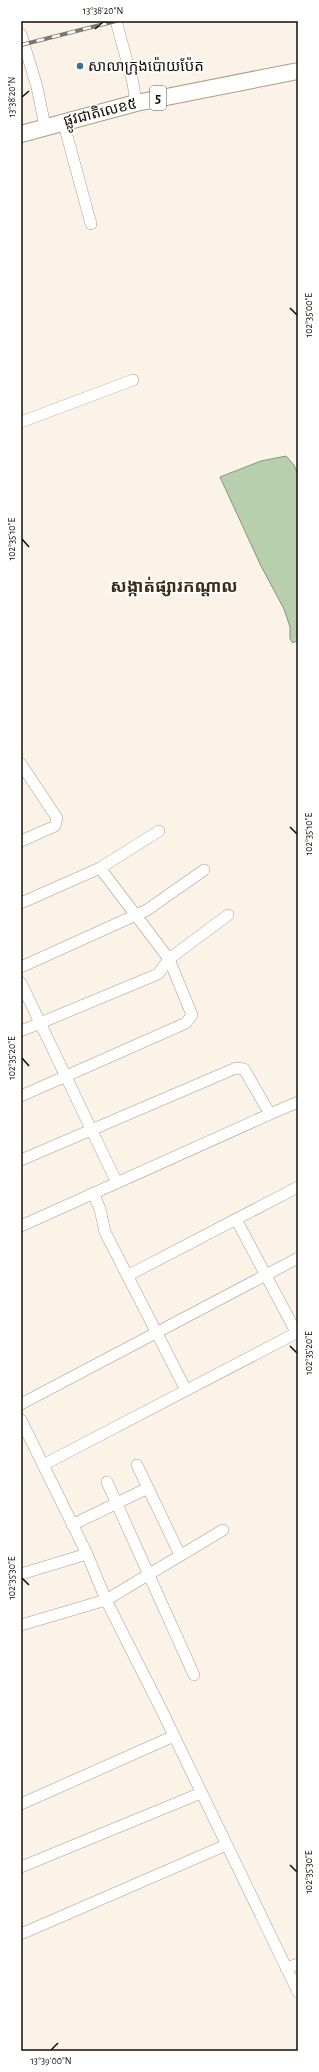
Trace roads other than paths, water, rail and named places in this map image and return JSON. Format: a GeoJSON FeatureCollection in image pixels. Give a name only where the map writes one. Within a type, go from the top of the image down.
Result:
{"type":"FeatureCollection","features":[{"type":"Feature","properties":{"kind":"highway","name":"ផ្លូវជាតិលេខ៥"},"geometry":{"type":"LineString","coordinates":[[21,134],[45,126],[136,102],[298,71]]}},
{"type":"Feature","properties":{"kind":"street"},"geometry":{"type":"LineString","coordinates":[[116,21],[133,83],[136,102]]}},
{"type":"Feature","properties":{"kind":"street"},"geometry":{"type":"LineString","coordinates":[[21,34],[37,87],[45,126]]}},
{"type":"Feature","properties":{"kind":"street"},"geometry":{"type":"LineString","coordinates":[[63,121],[91,224]]}},
{"type":"Feature","properties":{"kind":"street"},"geometry":{"type":"LineString","coordinates":[[21,422],[132,380]]}},
{"type":"Feature","properties":{"kind":"street"},"geometry":{"type":"LineString","coordinates":[[21,764],[57,818],[54,826],[21,841]]}},
{"type":"Feature","properties":{"kind":"street"},"geometry":{"type":"LineString","coordinates":[[21,903],[100,868],[159,831]]}},
{"type":"Feature","properties":{"kind":"street"},"geometry":{"type":"LineString","coordinates":[[21,1096],[186,1023],[192,1018],[169,959],[100,868]]}},
{"type":"Feature","properties":{"kind":"street"},"geometry":{"type":"LineString","coordinates":[[21,967],[136,915],[204,870]]}},
{"type":"Feature","properties":{"kind":"street"},"geometry":{"type":"LineString","coordinates":[[21,1031],[158,974],[169,959],[228,915]]}},
{"type":"Feature","properties":{"kind":"street"},"geometry":{"type":"LineString","coordinates":[[21,983],[117,1183]]}},
{"type":"Feature","properties":{"kind":"street"},"geometry":{"type":"LineString","coordinates":[[21,1160],[236,1068],[244,1069],[270,1114]]}},
{"type":"Feature","properties":{"kind":"street"},"geometry":{"type":"LineString","coordinates":[[21,1226],[298,1102]]}},
{"type":"Feature","properties":{"kind":"street"},"geometry":{"type":"LineString","coordinates":[[127,1276],[298,1187]]}},
{"type":"Feature","properties":{"kind":"street"},"geometry":{"type":"LineString","coordinates":[[93,1193],[100,1208],[105,1232],[186,1390]]}},
{"type":"Feature","properties":{"kind":"street"},"geometry":{"type":"LineString","coordinates":[[43,1465],[297,1332],[236,1219]]}},
{"type":"Feature","properties":{"kind":"street"},"geometry":{"type":"LineString","coordinates":[[21,1404],[298,1258]]}},
{"type":"Feature","properties":{"kind":"street"},"geometry":{"type":"LineString","coordinates":[[21,1420],[87,1554],[106,1600],[174,1736],[298,1992]]}},
{"type":"Feature","properties":{"kind":"street"},"geometry":{"type":"LineString","coordinates":[[137,1465],[180,1555]]}},
{"type":"Feature","properties":{"kind":"street"},"geometry":{"type":"LineString","coordinates":[[106,1482],[194,1675]]}},
{"type":"Feature","properties":{"kind":"street"},"geometry":{"type":"LineString","coordinates":[[72,1525],[148,1488]]}},
{"type":"Feature","properties":{"kind":"street"},"geometry":{"type":"LineString","coordinates":[[21,1626],[106,1600],[148,1573],[223,1530]]}},
{"type":"Feature","properties":{"kind":"street"},"geometry":{"type":"LineString","coordinates":[[21,1574],[87,1554]]}},
{"type":"Feature","properties":{"kind":"street"},"geometry":{"type":"LineString","coordinates":[[21,1804],[174,1736]]}},
{"type":"Feature","properties":{"kind":"street"},"geometry":{"type":"LineString","coordinates":[[21,1867],[201,1793]]}},
{"type":"Feature","properties":{"kind":"street"},"geometry":{"type":"LineString","coordinates":[[21,1934],[226,1845]]}},
{"type":"Feature","properties":{"kind":"street"},"geometry":{"type":"LineString","coordinates":[[286,1968],[298,1964]]}},
{"type":"Feature","properties":{"kind":"railway"},"geometry":{"type":"LineString","coordinates":[[21,45],[116,21]]}},
{"type":"Feature","properties":{"kind":"place","name":"សាលាក្រុងប៉ោយប៉ែត"},"geometry":{"type":"Point","coordinates":[80,66]}},
{"type":"Feature","properties":{"kind":"district","name":"សង្កាត់ផ្សារកណ្ដាល"},"geometry":{"type":"Point","coordinates":[174,586]}}]}
